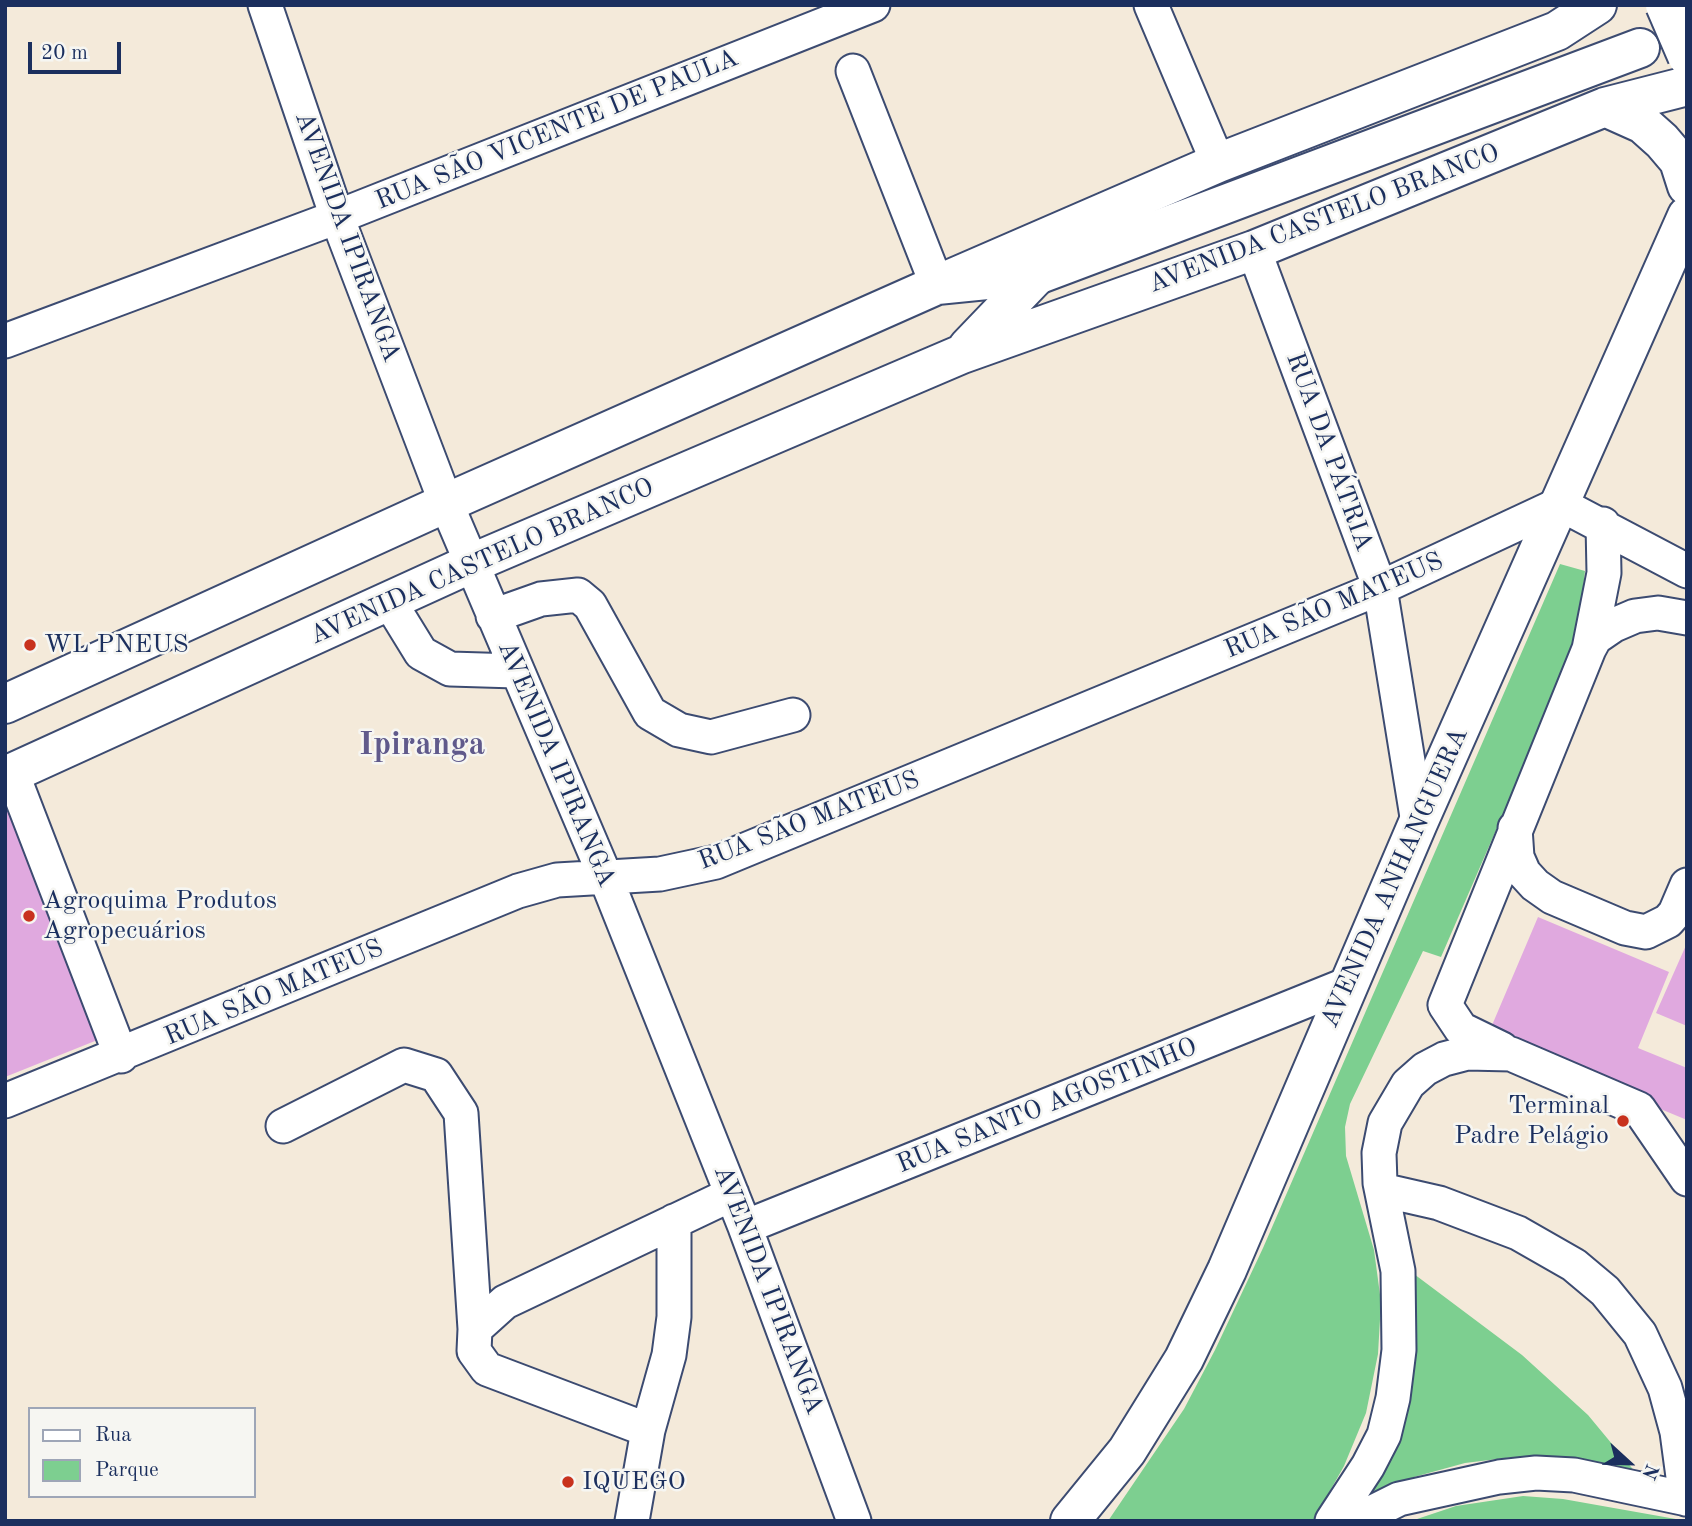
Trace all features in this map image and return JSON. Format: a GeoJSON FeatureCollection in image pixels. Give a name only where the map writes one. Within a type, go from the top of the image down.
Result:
{"type":"FeatureCollection","features":[{"type":"Feature","properties":{"kind":"main road","name":"AVENIDA CASTELO BRANCO"},"geometry":{"type":"LineString","coordinates":[[5,704],[446,503],[937,285],[1218,163],[1557,31],[1597,5]]}},
{"type":"Feature","properties":{"kind":"main road"},"geometry":{"type":"LineString","coordinates":[[1665,5],[1687,56]]}},
{"type":"Feature","properties":{"kind":"main road","name":"AVENIDA CASTELO BRANCO"},"geometry":{"type":"LineString","coordinates":[[937,285],[1037,275],[1640,48]]}},
{"type":"Feature","properties":{"kind":"main road","name":"AVENIDA CASTELO BRANCO"},"geometry":{"type":"LineString","coordinates":[[9,775],[470,564],[962,354],[1254,250],[1605,107],[1687,86]]}},
{"type":"Feature","properties":{"kind":"main road"},"geometry":{"type":"LineString","coordinates":[[1605,107],[1643,124],[1662,141],[1679,161],[1687,186]]}},
{"type":"Feature","properties":{"kind":"main road","name":"AVENIDA ANHANGUERA"},"geometry":{"type":"LineString","coordinates":[[1070,1521],[1127,1451],[1184,1359],[1227,1270],[1418,823],[1687,216]]}},
{"type":"Feature","properties":{"kind":"main road","name":"AVENIDA CASTELO BRANCO"},"geometry":{"type":"LineString","coordinates":[[962,354],[1037,275]]}},
{"type":"Feature","properties":{"kind":"street","name":"AVENIDA IPIRANGA"},"geometry":{"type":"LineString","coordinates":[[265,5],[337,217],[446,503],[605,876],[745,1227],[855,1521]]}},
{"type":"Feature","properties":{"kind":"street","name":"RUA SÃO VICENTE DE PAULA"},"geometry":{"type":"LineString","coordinates":[[5,341],[337,217],[873,5]]}},
{"type":"Feature","properties":{"kind":"street"},"geometry":{"type":"LineString","coordinates":[[1152,5],[1218,163]]}},
{"type":"Feature","properties":{"kind":"street"},"geometry":{"type":"LineString","coordinates":[[853,71],[937,285]]}},
{"type":"Feature","properties":{"kind":"street","name":"RUA DA PÁTRIA"},"geometry":{"type":"LineString","coordinates":[[1254,250],[1380,589],[1418,823]]}},
{"type":"Feature","properties":{"kind":"street"},"geometry":{"type":"LineString","coordinates":[[1560,504],[1603,524],[1632,544],[1687,571]]}},
{"type":"Feature","properties":{"kind":"street","name":"RUA SÃO MATEUS"},"geometry":{"type":"LineString","coordinates":[[5,1101],[121,1056],[518,891],[557,880],[660,874],[716,862],[1380,589],[1560,504]]}},
{"type":"Feature","properties":{"kind":"street"},"geometry":{"type":"LineString","coordinates":[[1588,649],[1604,573],[1603,524]]}},
{"type":"Feature","properties":{"kind":"street"},"geometry":{"type":"LineString","coordinates":[[493,616],[541,599],[578,595],[590,605],[650,713],[679,730],[711,737],[793,715]]}},
{"type":"Feature","properties":{"kind":"street"},"geometry":{"type":"LineString","coordinates":[[389,601],[421,653],[440,664],[450,669],[516,671]]}},
{"type":"Feature","properties":{"kind":"street"},"geometry":{"type":"LineString","coordinates":[[1687,618],[1658,613],[1635,616],[1614,625],[1595,638],[1588,649],[1445,1005],[1461,1029],[1511,1054],[1640,1109],[1687,1179]]}},
{"type":"Feature","properties":{"kind":"street"},"geometry":{"type":"LineString","coordinates":[[9,775],[121,1056]]}},
{"type":"Feature","properties":{"kind":"street"},"geometry":{"type":"LineString","coordinates":[[1515,828],[1517,857],[1524,873],[1535,885],[1552,897],[1625,928],[1646,932],[1659,928],[1675,913],[1687,885]]}},
{"type":"Feature","properties":{"kind":"street","name":"RUA SANTO AGOSTINHO"},"geometry":{"type":"LineString","coordinates":[[745,1227],[1348,984]]}},
{"type":"Feature","properties":{"kind":"street"},"geometry":{"type":"LineString","coordinates":[[1332,1521],[1368,1466],[1384,1435],[1393,1398],[1399,1350],[1398,1271],[1382,1190],[1379,1153],[1385,1123],[1408,1084],[1425,1069],[1444,1059],[1467,1053],[1511,1054]]}},
{"type":"Feature","properties":{"kind":"street"},"geometry":{"type":"LineString","coordinates":[[283,1126],[404,1065],[436,1075],[461,1113],[475,1329],[474,1351],[487,1369],[648,1430]]}},
{"type":"Feature","properties":{"kind":"street"},"geometry":{"type":"LineString","coordinates":[[1355,1521],[1399,1499],[1499,1477],[1536,1473],[1574,1475],[1687,1499],[1677,1432],[1665,1388],[1640,1334],[1605,1291],[1574,1265],[1518,1233],[1439,1203],[1382,1190]]}},
{"type":"Feature","properties":{"kind":"street"},"geometry":{"type":"LineString","coordinates":[[475,1329],[505,1302],[732,1194]]}},
{"type":"Feature","properties":{"kind":"street"},"geometry":{"type":"LineString","coordinates":[[632,1521],[648,1430],[669,1355],[674,1317],[674,1221]]}},
{"type":"Feature","properties":{"kind":"green space"},"geometry":{"type":"Polygon","coordinates":[[[1560,564],[1585,571],[1578,633],[1552,701],[1441,957],[1423,951],[1350,1104],[1345,1127],[1346,1156],[1374,1250],[1381,1302],[1378,1354],[1366,1413],[1344,1466],[1313,1521],[1108,1521],[1184,1409],[1215,1350],[1263,1248],[1560,564]]]}},
{"type":"Feature","properties":{"kind":"green space"},"geometry":{"type":"Polygon","coordinates":[[[1410,1271],[1522,1355],[1588,1415],[1636,1473],[1560,1460],[1514,1457],[1465,1463],[1414,1477],[1364,1502],[1385,1467],[1413,1378],[1410,1271]]]}},
{"type":"Feature","properties":{"kind":"green space"},"geometry":{"type":"Polygon","coordinates":[[[1523,1496],[1563,1499],[1687,1521],[1411,1521],[1456,1506],[1523,1496]]]}},
{"type":"Feature","properties":{"kind":"building","name":"Agroquima Produtos Agropecuários"},"geometry":{"type":"Polygon","coordinates":[[[5,794],[100,1039],[5,1077],[5,794]]]}},
{"type":"Feature","properties":{"kind":"building"},"geometry":{"type":"Polygon","coordinates":[[[1538,917],[1669,972],[1638,1048],[1687,1068],[1687,1120],[1487,1037],[1538,917]]]}},
{"type":"Feature","properties":{"kind":"building"},"geometry":{"type":"Polygon","coordinates":[[[1687,943],[1687,1026],[1656,1013],[1687,943]]]}},
{"type":"Feature","properties":{"kind":"place","name":"WL PNEUS"},"geometry":{"type":"Point","coordinates":[30,645]}},
{"type":"Feature","properties":{"kind":"place","name":"Agroquima Produtos Agropecuários"},"geometry":{"type":"Point","coordinates":[29,916]}},
{"type":"Feature","properties":{"kind":"place","name":"Terminal Padre Pelágio"},"geometry":{"type":"Point","coordinates":[1623,1121]}},
{"type":"Feature","properties":{"kind":"place","name":"IQUEGO"},"geometry":{"type":"Point","coordinates":[568,1482]}},
{"type":"Feature","properties":{"kind":"district","name":"Ipiranga"},"geometry":{"type":"Point","coordinates":[422,745]}}]}
